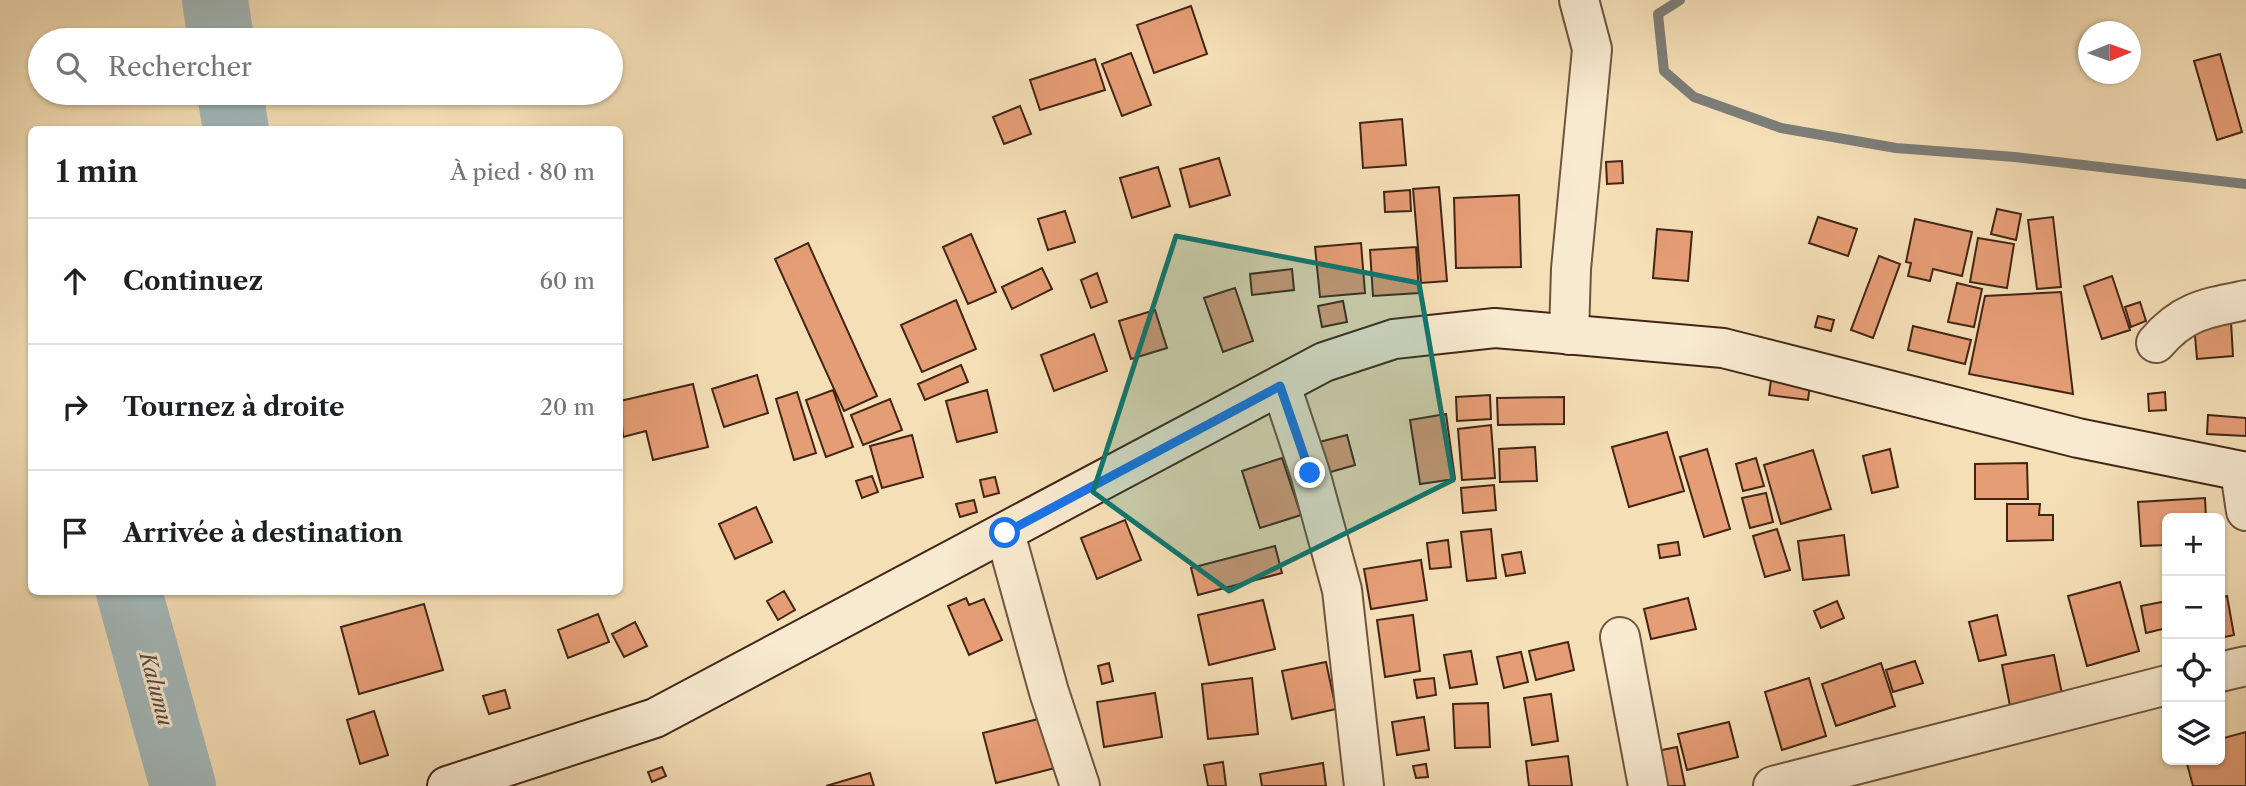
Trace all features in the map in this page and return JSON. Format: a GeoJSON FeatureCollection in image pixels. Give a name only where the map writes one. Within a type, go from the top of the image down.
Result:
{"type":"FeatureCollection","features":[{"type":"Feature","properties":{"kind":"main road"},"geometry":{"type":"LineString","coordinates":[[1569,335],[1571,269],[1592,49],[1579,0]]}},
{"type":"Feature","properties":{"kind":"main road"},"geometry":{"type":"LineString","coordinates":[[2156,343],[2173,323],[2200,309],[2246,300]]}},
{"type":"Feature","properties":{"kind":"main road"},"geometry":{"type":"LineString","coordinates":[[447,786],[655,718],[1324,362],[1394,339],[1495,328],[1723,348],[2078,438],[2243,471],[2246,511]]}},
{"type":"Feature","properties":{"kind":"main road"},"geometry":{"type":"LineString","coordinates":[[1280,386],[1310,473],[1342,590],[1364,786]]}},
{"type":"Feature","properties":{"kind":"main road"},"geometry":{"type":"LineString","coordinates":[[1005,533],[1049,692],[1080,786]]}},
{"type":"Feature","properties":{"kind":"main road"},"geometry":{"type":"LineString","coordinates":[[1620,637],[1648,786]]}},
{"type":"Feature","properties":{"kind":"main road"},"geometry":{"type":"LineString","coordinates":[[2225,671],[2246,666]]}},
{"type":"Feature","properties":{"kind":"main road"},"geometry":{"type":"LineString","coordinates":[[1773,786],[2162,686]]}},
{"type":"Feature","properties":{"kind":"highlighted area"},"geometry":{"type":"Polygon","coordinates":[[[1176,236],[1419,283],[1453,480],[1229,591],[1093,492],[1176,236]]]}},
{"type":"Feature","properties":{"kind":"building"},"geometry":{"type":"Polygon","coordinates":[[[1191,6],[1207,54],[1154,73],[1137,25],[1191,6]]]}},
{"type":"Feature","properties":{"kind":"building"},"geometry":{"type":"Polygon","coordinates":[[[1131,53],[1151,105],[1122,116],[1102,64],[1131,53]]]}},
{"type":"Feature","properties":{"kind":"building"},"geometry":{"type":"Polygon","coordinates":[[[2220,54],[2242,132],[2217,140],[2194,61],[2220,54]]]}},
{"type":"Feature","properties":{"kind":"building"},"geometry":{"type":"Polygon","coordinates":[[[1095,59],[1105,90],[1040,110],[1030,80],[1095,59]]]}},
{"type":"Feature","properties":{"kind":"building"},"geometry":{"type":"Polygon","coordinates":[[[1020,106],[1031,134],[1004,144],[993,117],[1020,106]]]}},
{"type":"Feature","properties":{"kind":"building"},"geometry":{"type":"Polygon","coordinates":[[[1402,119],[1406,165],[1363,168],[1360,123],[1402,119]]]}},
{"type":"Feature","properties":{"kind":"building"},"geometry":{"type":"Polygon","coordinates":[[[1219,158],[1230,195],[1190,207],[1180,169],[1219,158]]]}},
{"type":"Feature","properties":{"kind":"building"},"geometry":{"type":"Polygon","coordinates":[[[1622,161],[1623,183],[1607,184],[1606,162],[1622,161]]]}},
{"type":"Feature","properties":{"kind":"building"},"geometry":{"type":"Polygon","coordinates":[[[1158,167],[1170,206],[1132,218],[1120,178],[1158,167]]]}},
{"type":"Feature","properties":{"kind":"building"},"geometry":{"type":"Polygon","coordinates":[[[1439,187],[1447,281],[1421,283],[1413,189],[1439,187]]]}},
{"type":"Feature","properties":{"kind":"building"},"geometry":{"type":"Polygon","coordinates":[[[1410,190],[1411,211],[1385,212],[1384,192],[1410,190]]]}},
{"type":"Feature","properties":{"kind":"building"},"geometry":{"type":"Polygon","coordinates":[[[1519,195],[1521,267],[1456,268],[1454,198],[1519,195]]]}},
{"type":"Feature","properties":{"kind":"building"},"geometry":{"type":"Polygon","coordinates":[[[1997,209],[2021,214],[2016,240],[1991,234],[1997,209]]]}},
{"type":"Feature","properties":{"kind":"building"},"geometry":{"type":"Polygon","coordinates":[[[1065,211],[1075,242],[1048,250],[1038,219],[1065,211]]]}},
{"type":"Feature","properties":{"kind":"building"},"geometry":{"type":"Polygon","coordinates":[[[1818,217],[1857,229],[1848,256],[1809,243],[1818,217]]]}},
{"type":"Feature","properties":{"kind":"building"},"geometry":{"type":"Polygon","coordinates":[[[2053,217],[2061,287],[2037,289],[2028,220],[2053,217]]]}},
{"type":"Feature","properties":{"kind":"building"},"geometry":{"type":"Polygon","coordinates":[[[1915,219],[1972,232],[1962,276],[1933,269],[1930,281],[1908,276],[1911,263],[1906,262],[1915,219]]]}},
{"type":"Feature","properties":{"kind":"building"},"geometry":{"type":"Polygon","coordinates":[[[1657,229],[1692,232],[1688,281],[1653,278],[1657,229]]]}},
{"type":"Feature","properties":{"kind":"building"},"geometry":{"type":"Polygon","coordinates":[[[971,234],[996,292],[968,304],[943,247],[971,234]]]}},
{"type":"Feature","properties":{"kind":"building"},"geometry":{"type":"Polygon","coordinates":[[[1978,238],[2014,244],[2007,288],[1970,282],[1978,238]]]}},
{"type":"Feature","properties":{"kind":"building"},"geometry":{"type":"Polygon","coordinates":[[[808,243],[877,396],[844,411],[775,259],[808,243]]]}},
{"type":"Feature","properties":{"kind":"building"},"geometry":{"type":"Polygon","coordinates":[[[1361,243],[1365,293],[1320,297],[1315,247],[1361,243]]]}},
{"type":"Feature","properties":{"kind":"building"},"geometry":{"type":"Polygon","coordinates":[[[1416,247],[1419,293],[1373,296],[1370,250],[1416,247]]]}},
{"type":"Feature","properties":{"kind":"building"},"geometry":{"type":"Polygon","coordinates":[[[1879,256],[1900,264],[1873,338],[1851,330],[1879,256]]]}},
{"type":"Feature","properties":{"kind":"building"},"geometry":{"type":"Polygon","coordinates":[[[1042,268],[1052,289],[1012,309],[1002,287],[1042,268]]]}},
{"type":"Feature","properties":{"kind":"building"},"geometry":{"type":"Polygon","coordinates":[[[1292,269],[1294,290],[1252,295],[1250,274],[1292,269]]]}},
{"type":"Feature","properties":{"kind":"building"},"geometry":{"type":"Polygon","coordinates":[[[1097,273],[1107,302],[1091,308],[1081,280],[1097,273]]]}},
{"type":"Feature","properties":{"kind":"building"},"geometry":{"type":"Polygon","coordinates":[[[2112,276],[2130,330],[2102,339],[2084,286],[2112,276]]]}},
{"type":"Feature","properties":{"kind":"building"},"geometry":{"type":"Polygon","coordinates":[[[1957,283],[1982,289],[1974,327],[1948,322],[1957,283]]]}},
{"type":"Feature","properties":{"kind":"building"},"geometry":{"type":"Polygon","coordinates":[[[1235,288],[1253,341],[1223,352],[1204,298],[1235,288]]]}},
{"type":"Feature","properties":{"kind":"building"},"geometry":{"type":"Polygon","coordinates":[[[2061,292],[2073,394],[1969,374],[1985,296],[2061,292]]]}},
{"type":"Feature","properties":{"kind":"building"},"geometry":{"type":"Polygon","coordinates":[[[956,300],[976,349],[922,372],[901,325],[956,300]]]}},
{"type":"Feature","properties":{"kind":"building"},"geometry":{"type":"Polygon","coordinates":[[[1343,301],[1347,322],[1322,327],[1318,306],[1343,301]]]}},
{"type":"Feature","properties":{"kind":"building"},"geometry":{"type":"Polygon","coordinates":[[[2140,302],[2146,321],[2131,327],[2125,307],[2140,302]]]}},
{"type":"Feature","properties":{"kind":"building"},"geometry":{"type":"Polygon","coordinates":[[[1155,310],[1167,348],[1131,359],[1119,321],[1155,310]]]}},
{"type":"Feature","properties":{"kind":"building"},"geometry":{"type":"Polygon","coordinates":[[[1818,316],[1834,320],[1831,331],[1815,327],[1818,316]]]}},
{"type":"Feature","properties":{"kind":"building"},"geometry":{"type":"Polygon","coordinates":[[[2231,322],[2233,356],[2197,359],[2194,324],[2231,322]]]}},
{"type":"Feature","properties":{"kind":"building"},"geometry":{"type":"Polygon","coordinates":[[[1913,326],[1971,340],[1965,364],[1908,350],[1913,326]]]}},
{"type":"Feature","properties":{"kind":"building"},"geometry":{"type":"Polygon","coordinates":[[[1094,334],[1107,371],[1054,391],[1041,355],[1094,334]]]}},
{"type":"Feature","properties":{"kind":"building"},"geometry":{"type":"Polygon","coordinates":[[[961,365],[968,382],[925,400],[918,384],[961,365]]]}},
{"type":"Feature","properties":{"kind":"building"},"geometry":{"type":"Polygon","coordinates":[[[757,375],[768,413],[724,427],[712,389],[757,375]]]}},
{"type":"Feature","properties":{"kind":"building"},"geometry":{"type":"Polygon","coordinates":[[[1771,380],[1810,385],[1808,400],[1769,395],[1771,380]]]}},
{"type":"Feature","properties":{"kind":"building"},"geometry":{"type":"Polygon","coordinates":[[[693,384],[708,447],[653,460],[646,431],[623,437],[623,400],[693,384]]]}},
{"type":"Feature","properties":{"kind":"building"},"geometry":{"type":"Polygon","coordinates":[[[833,390],[853,447],[826,457],[806,400],[833,390]]]}},
{"type":"Feature","properties":{"kind":"building"},"geometry":{"type":"Polygon","coordinates":[[[987,390],[997,432],[957,442],[946,401],[987,390]]]}},
{"type":"Feature","properties":{"kind":"building"},"geometry":{"type":"Polygon","coordinates":[[[797,392],[816,453],[794,460],[776,399],[797,392]]]}},
{"type":"Feature","properties":{"kind":"building"},"geometry":{"type":"Polygon","coordinates":[[[2165,392],[2166,410],[2149,411],[2148,394],[2165,392]]]}},
{"type":"Feature","properties":{"kind":"building"},"geometry":{"type":"Polygon","coordinates":[[[1490,395],[1491,419],[1457,421],[1456,397],[1490,395]]]}},
{"type":"Feature","properties":{"kind":"building"},"geometry":{"type":"Polygon","coordinates":[[[1564,397],[1564,424],[1498,425],[1497,398],[1564,397]]]}},
{"type":"Feature","properties":{"kind":"building"},"geometry":{"type":"Polygon","coordinates":[[[890,399],[902,430],[863,445],[851,415],[890,399]]]}},
{"type":"Feature","properties":{"kind":"building"},"geometry":{"type":"Polygon","coordinates":[[[1446,414],[1455,479],[1420,484],[1410,420],[1446,414]]]}},
{"type":"Feature","properties":{"kind":"building"},"geometry":{"type":"Polygon","coordinates":[[[2208,415],[2246,418],[2246,436],[2207,434],[2208,415]]]}},
{"type":"Feature","properties":{"kind":"building"},"geometry":{"type":"Polygon","coordinates":[[[1491,425],[1495,478],[1462,480],[1458,429],[1491,425]]]}},
{"type":"Feature","properties":{"kind":"building"},"geometry":{"type":"Polygon","coordinates":[[[1667,432],[1684,491],[1629,507],[1612,447],[1667,432]]]}},
{"type":"Feature","properties":{"kind":"building"},"geometry":{"type":"Polygon","coordinates":[[[912,435],[923,477],[882,488],[870,446],[912,435]]]}},
{"type":"Feature","properties":{"kind":"building"},"geometry":{"type":"Polygon","coordinates":[[[1347,435],[1355,465],[1327,473],[1319,442],[1347,435]]]}},
{"type":"Feature","properties":{"kind":"building"},"geometry":{"type":"Polygon","coordinates":[[[1535,447],[1537,481],[1500,482],[1499,449],[1535,447]]]}},
{"type":"Feature","properties":{"kind":"building"},"geometry":{"type":"Polygon","coordinates":[[[1707,449],[1730,529],[1704,537],[1680,457],[1707,449]]]}},
{"type":"Feature","properties":{"kind":"building"},"geometry":{"type":"Polygon","coordinates":[[[1890,449],[1898,487],[1872,493],[1863,456],[1890,449]]]}},
{"type":"Feature","properties":{"kind":"building"},"geometry":{"type":"Polygon","coordinates":[[[1813,450],[1831,509],[1781,524],[1764,465],[1813,450]]]}},
{"type":"Feature","properties":{"kind":"building"},"geometry":{"type":"Polygon","coordinates":[[[1282,458],[1301,515],[1260,528],[1242,471],[1282,458]]]}},
{"type":"Feature","properties":{"kind":"building"},"geometry":{"type":"Polygon","coordinates":[[[1756,458],[1764,486],[1743,491],[1736,464],[1756,458]]]}},
{"type":"Feature","properties":{"kind":"building"},"geometry":{"type":"Polygon","coordinates":[[[2027,463],[2028,499],[1975,499],[1975,464],[2027,463]]]}},
{"type":"Feature","properties":{"kind":"building"},"geometry":{"type":"Polygon","coordinates":[[[872,476],[878,492],[862,498],[856,481],[872,476]]]}},
{"type":"Feature","properties":{"kind":"building"},"geometry":{"type":"Polygon","coordinates":[[[995,477],[999,493],[984,497],[980,480],[995,477]]]}},
{"type":"Feature","properties":{"kind":"building"},"geometry":{"type":"Polygon","coordinates":[[[1494,485],[1496,510],[1463,513],[1461,488],[1494,485]]]}},
{"type":"Feature","properties":{"kind":"building"},"geometry":{"type":"Polygon","coordinates":[[[1766,493],[1773,522],[1750,528],[1742,498],[1766,493]]]}},
{"type":"Feature","properties":{"kind":"building"},"geometry":{"type":"Polygon","coordinates":[[[2205,498],[2206,513],[2162,513],[2162,545],[2141,546],[2138,502],[2205,498]]]}},
{"type":"Feature","properties":{"kind":"building"},"geometry":{"type":"Polygon","coordinates":[[[974,500],[977,512],[960,517],[956,504],[974,500]]]}},
{"type":"Feature","properties":{"kind":"building"},"geometry":{"type":"Polygon","coordinates":[[[2007,504],[2040,504],[2039,515],[2053,515],[2053,540],[2007,541],[2007,504]]]}},
{"type":"Feature","properties":{"kind":"building"},"geometry":{"type":"Polygon","coordinates":[[[756,507],[772,542],[735,559],[719,524],[756,507]]]}},
{"type":"Feature","properties":{"kind":"building"},"geometry":{"type":"Polygon","coordinates":[[[1125,520],[1141,560],[1097,579],[1081,538],[1125,520]]]}},
{"type":"Feature","properties":{"kind":"building"},"geometry":{"type":"Polygon","coordinates":[[[1491,529],[1496,578],[1467,581],[1461,532],[1491,529]]]}},
{"type":"Feature","properties":{"kind":"building"},"geometry":{"type":"Polygon","coordinates":[[[1777,529],[1790,570],[1765,577],[1753,536],[1777,529]]]}},
{"type":"Feature","properties":{"kind":"building"},"geometry":{"type":"Polygon","coordinates":[[[1844,535],[1849,575],[1803,580],[1798,541],[1844,535]]]}},
{"type":"Feature","properties":{"kind":"building"},"geometry":{"type":"Polygon","coordinates":[[[1448,540],[1451,567],[1430,569],[1427,543],[1448,540]]]}},
{"type":"Feature","properties":{"kind":"building"},"geometry":{"type":"Polygon","coordinates":[[[1678,542],[1680,555],[1660,558],[1658,545],[1678,542]]]}},
{"type":"Feature","properties":{"kind":"building"},"geometry":{"type":"Polygon","coordinates":[[[1275,546],[1282,573],[1198,595],[1191,568],[1275,546]]]}},
{"type":"Feature","properties":{"kind":"building"},"geometry":{"type":"Polygon","coordinates":[[[1521,552],[1525,573],[1506,576],[1502,555],[1521,552]]]}},
{"type":"Feature","properties":{"kind":"building"},"geometry":{"type":"Polygon","coordinates":[[[1421,560],[1427,600],[1371,609],[1364,569],[1421,560]]]}},
{"type":"Feature","properties":{"kind":"building"},"geometry":{"type":"Polygon","coordinates":[[[2120,582],[2139,651],[2087,666],[2068,596],[2120,582]]]}},
{"type":"Feature","properties":{"kind":"building"},"geometry":{"type":"Polygon","coordinates":[[[784,591],[795,610],[778,620],[767,601],[784,591]]]}},
{"type":"Feature","properties":{"kind":"building"},"geometry":{"type":"Polygon","coordinates":[[[2225,597],[2234,635],[2225,637],[2225,597]]]}},
{"type":"Feature","properties":{"kind":"building"},"geometry":{"type":"Polygon","coordinates":[[[966,598],[969,605],[984,599],[1002,640],[969,655],[948,606],[966,598]]]}},
{"type":"Feature","properties":{"kind":"building"},"geometry":{"type":"Polygon","coordinates":[[[1688,598],[1696,629],[1651,639],[1644,609],[1688,598]]]}},
{"type":"Feature","properties":{"kind":"building"},"geometry":{"type":"Polygon","coordinates":[[[1263,600],[1275,649],[1209,665],[1198,615],[1263,600]]]}},
{"type":"Feature","properties":{"kind":"building"},"geometry":{"type":"Polygon","coordinates":[[[1837,601],[1844,618],[1821,628],[1814,611],[1837,601]]]}},
{"type":"Feature","properties":{"kind":"building"},"geometry":{"type":"Polygon","coordinates":[[[2162,602],[2162,629],[2146,633],[2141,606],[2162,602]]]}},
{"type":"Feature","properties":{"kind":"building"},"geometry":{"type":"Polygon","coordinates":[[[424,604],[443,670],[359,694],[341,627],[424,604]]]}},
{"type":"Feature","properties":{"kind":"building"},"geometry":{"type":"Polygon","coordinates":[[[598,614],[609,642],[568,658],[558,630],[598,614]]]}},
{"type":"Feature","properties":{"kind":"building"},"geometry":{"type":"Polygon","coordinates":[[[1413,615],[1420,671],[1385,677],[1377,620],[1413,615]]]}},
{"type":"Feature","properties":{"kind":"building"},"geometry":{"type":"Polygon","coordinates":[[[1997,615],[2006,655],[1979,661],[1969,622],[1997,615]]]}},
{"type":"Feature","properties":{"kind":"building"},"geometry":{"type":"Polygon","coordinates":[[[635,622],[647,646],[624,657],[612,634],[635,622]]]}},
{"type":"Feature","properties":{"kind":"building"},"geometry":{"type":"Polygon","coordinates":[[[1568,642],[1574,670],[1536,680],[1529,651],[1568,642]]]}},
{"type":"Feature","properties":{"kind":"building"},"geometry":{"type":"Polygon","coordinates":[[[1471,651],[1477,684],[1450,688],[1444,655],[1471,651]]]}},
{"type":"Feature","properties":{"kind":"building"},"geometry":{"type":"Polygon","coordinates":[[[1521,652],[1528,682],[1504,688],[1497,657],[1521,652]]]}},
{"type":"Feature","properties":{"kind":"building"},"geometry":{"type":"Polygon","coordinates":[[[2054,655],[2062,694],[2010,706],[2002,665],[2054,655]]]}},
{"type":"Feature","properties":{"kind":"building"},"geometry":{"type":"Polygon","coordinates":[[[1915,661],[1923,683],[1893,692],[1886,670],[1915,661]]]}},
{"type":"Feature","properties":{"kind":"building"},"geometry":{"type":"Polygon","coordinates":[[[1326,662],[1336,709],[1292,719],[1282,671],[1326,662]]]}},
{"type":"Feature","properties":{"kind":"building"},"geometry":{"type":"Polygon","coordinates":[[[1109,663],[1113,681],[1102,684],[1098,666],[1109,663]]]}},
{"type":"Feature","properties":{"kind":"building"},"geometry":{"type":"Polygon","coordinates":[[[1881,663],[1895,706],[1836,726],[1822,684],[1881,663]]]}},
{"type":"Feature","properties":{"kind":"building"},"geometry":{"type":"Polygon","coordinates":[[[1252,678],[1258,734],[1208,739],[1202,684],[1252,678]]]}},
{"type":"Feature","properties":{"kind":"building"},"geometry":{"type":"Polygon","coordinates":[[[1434,678],[1436,695],[1417,698],[1414,680],[1434,678]]]}},
{"type":"Feature","properties":{"kind":"building"},"geometry":{"type":"Polygon","coordinates":[[[1809,678],[1826,736],[1782,750],[1765,692],[1809,678]]]}},
{"type":"Feature","properties":{"kind":"building"},"geometry":{"type":"Polygon","coordinates":[[[505,690],[510,708],[489,714],[483,696],[505,690]]]}},
{"type":"Feature","properties":{"kind":"building"},"geometry":{"type":"Polygon","coordinates":[[[1155,693],[1162,737],[1104,747],[1097,702],[1155,693]]]}},
{"type":"Feature","properties":{"kind":"building"},"geometry":{"type":"Polygon","coordinates":[[[1551,694],[1558,741],[1532,745],[1524,698],[1551,694]]]}},
{"type":"Feature","properties":{"kind":"building"},"geometry":{"type":"Polygon","coordinates":[[[1488,703],[1490,747],[1455,748],[1453,704],[1488,703]]]}},
{"type":"Feature","properties":{"kind":"building"},"geometry":{"type":"Polygon","coordinates":[[[374,711],[388,755],[360,764],[347,720],[374,711]]]}},
{"type":"Feature","properties":{"kind":"building"},"geometry":{"type":"Polygon","coordinates":[[[1424,717],[1429,750],[1397,755],[1392,722],[1424,717]]]}},
{"type":"Feature","properties":{"kind":"building"},"geometry":{"type":"Polygon","coordinates":[[[1042,718],[1055,768],[996,783],[983,733],[1042,718]]]}},
{"type":"Feature","properties":{"kind":"building"},"geometry":{"type":"Polygon","coordinates":[[[1729,722],[1738,757],[1687,770],[1678,734],[1729,722]]]}},
{"type":"Feature","properties":{"kind":"building"},"geometry":{"type":"Polygon","coordinates":[[[2246,732],[2246,786],[2193,786],[2187,765],[2225,765],[2225,738],[2246,732]]]}},
{"type":"Feature","properties":{"kind":"building"},"geometry":{"type":"Polygon","coordinates":[[[1677,747],[1685,786],[1653,786],[1647,753],[1677,747]]]}},
{"type":"Feature","properties":{"kind":"building"},"geometry":{"type":"Polygon","coordinates":[[[1568,756],[1572,786],[1529,786],[1526,761],[1568,756]]]}},
{"type":"Feature","properties":{"kind":"building"},"geometry":{"type":"Polygon","coordinates":[[[1223,762],[1226,786],[1208,786],[1204,765],[1223,762]]]}},
{"type":"Feature","properties":{"kind":"building"},"geometry":{"type":"Polygon","coordinates":[[[1323,763],[1326,786],[1262,786],[1260,774],[1323,763]]]}},
{"type":"Feature","properties":{"kind":"building"},"geometry":{"type":"Polygon","coordinates":[[[1426,764],[1428,777],[1416,778],[1413,766],[1426,764]]]}},
{"type":"Feature","properties":{"kind":"building"},"geometry":{"type":"Polygon","coordinates":[[[662,767],[666,776],[652,782],[648,772],[662,767]]]}},
{"type":"Feature","properties":{"kind":"building"},"geometry":{"type":"Polygon","coordinates":[[[870,773],[874,786],[826,786],[870,773]]]}},
{"type":"Feature","properties":{"kind":"waterway","name":"Kalumu"},"geometry":{"type":"LineString","coordinates":[[215,0],[219,28]]}},
{"type":"Feature","properties":{"kind":"waterway"},"geometry":{"type":"LineString","coordinates":[[1680,0],[1658,14],[1664,71],[1694,97],[1781,128],[1896,148],[2015,157],[2246,184]]}},
{"type":"Feature","properties":{"kind":"waterway","name":"Kalumu"},"geometry":{"type":"LineString","coordinates":[[232,105],[235,126]]}},
{"type":"Feature","properties":{"kind":"waterway","name":"Kalumu"},"geometry":{"type":"LineString","coordinates":[[130,595],[183,786]]}},
{"type":"Feature","properties":{"kind":"route"},"geometry":{"type":"LineString","coordinates":[[1005,533],[1280,386],[1310,473]]}}]}
